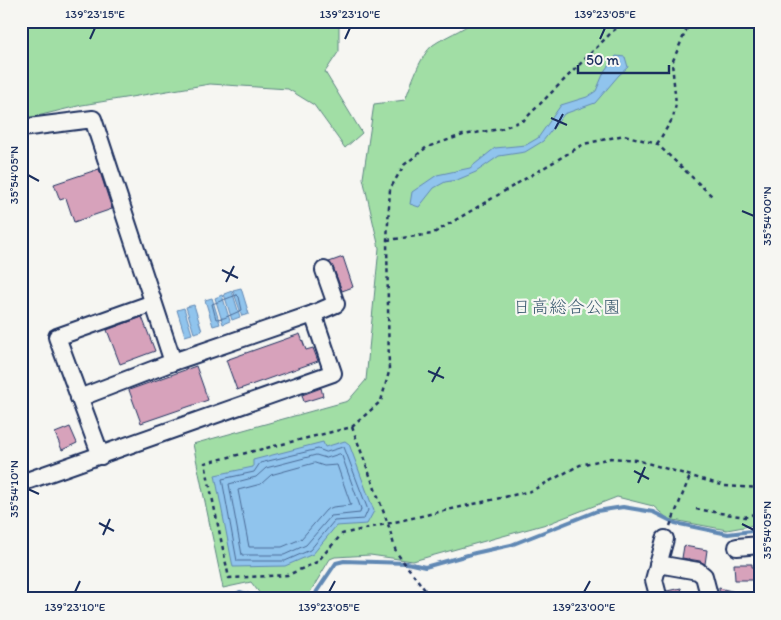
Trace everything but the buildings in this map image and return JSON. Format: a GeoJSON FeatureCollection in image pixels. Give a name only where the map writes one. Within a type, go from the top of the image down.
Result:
{"type":"FeatureCollection","features":[{"type":"Feature","properties":{"kind":"street"},"geometry":{"type":"LineString","coordinates":[[21,128],[93,119],[172,362]]}},
{"type":"Feature","properties":{"kind":"street"},"geometry":{"type":"LineString","coordinates":[[79,398],[172,362],[313,314],[336,304],[324,270]]}},
{"type":"Feature","properties":{"kind":"street"},"geometry":{"type":"LineString","coordinates":[[101,456],[57,337],[153,303]]}},
{"type":"Feature","properties":{"kind":"street"},"geometry":{"type":"LineString","coordinates":[[21,483],[333,373],[313,314]]}},
{"type":"Feature","properties":{"kind":"street"},"geometry":{"type":"LineString","coordinates":[[659,599],[654,580],[665,539]]}},
{"type":"Feature","properties":{"kind":"street"},"geometry":{"type":"LineString","coordinates":[[737,547],[760,545]]}},
{"type":"Feature","properties":{"kind":"street"},"geometry":{"type":"LineString","coordinates":[[658,564],[698,571],[704,576],[710,599]]}},
{"type":"Feature","properties":{"kind":"path"},"geometry":{"type":"LineString","coordinates":[[630,21],[614,30],[524,120],[500,129],[463,135],[427,147],[404,165],[390,189],[387,240],[389,372],[381,401],[352,426],[205,463],[229,578],[288,575],[317,562],[342,534],[531,491],[580,465],[611,458],[637,460],[724,486],[760,488]]}},
{"type":"Feature","properties":{"kind":"path"},"geometry":{"type":"LineString","coordinates":[[657,144],[673,118],[676,104],[672,63],[690,21]]}},
{"type":"Feature","properties":{"kind":"path"},"geometry":{"type":"LineString","coordinates":[[387,240],[432,234],[584,144],[624,135],[657,144],[712,196]]}},
{"type":"Feature","properties":{"kind":"path"},"geometry":{"type":"LineString","coordinates":[[352,426],[388,524],[396,552],[432,599]]}},
{"type":"Feature","properties":{"kind":"path"},"geometry":{"type":"LineString","coordinates":[[665,539],[690,476]]}},
{"type":"Feature","properties":{"kind":"path"},"geometry":{"type":"LineString","coordinates":[[696,509],[745,517],[760,512]]}},
{"type":"Feature","properties":{"kind":"green space"},"geometry":{"type":"Polygon","coordinates":[[[21,21],[339,21],[339,51],[325,72],[362,133],[345,148],[314,105],[288,89],[210,84],[82,105],[21,120],[21,21]]]}},
{"type":"Feature","properties":{"kind":"green space","name":"日高総合公園"},"geometry":{"type":"Polygon","coordinates":[[[474,21],[760,21],[760,524],[727,530],[668,519],[653,506],[617,497],[550,523],[413,561],[370,555],[335,557],[330,559],[306,599],[264,599],[251,582],[223,588],[193,444],[348,401],[366,380],[379,248],[363,178],[374,104],[405,100],[416,71],[428,50],[433,45],[474,21]]]}},
{"type":"Feature","properties":{"kind":"water"},"geometry":{"type":"Polygon","coordinates":[[[616,56],[625,57],[628,67],[595,103],[564,114],[543,141],[525,152],[499,156],[476,172],[457,180],[445,182],[434,188],[419,207],[410,204],[412,192],[437,175],[470,168],[495,148],[526,145],[538,138],[561,105],[587,97],[596,91],[605,70],[616,56]]]}},
{"type":"Feature","properties":{"kind":"water"},"geometry":{"type":"Polygon","coordinates":[[[241,288],[249,314],[242,316],[233,290],[241,288]]]}},
{"type":"Feature","properties":{"kind":"water"},"geometry":{"type":"Polygon","coordinates":[[[232,291],[240,317],[232,320],[224,294],[232,291]]]}},
{"type":"Feature","properties":{"kind":"water"},"geometry":{"type":"Polygon","coordinates":[[[222,295],[230,321],[223,324],[215,298],[222,295]]]}},
{"type":"Feature","properties":{"kind":"water"},"geometry":{"type":"Polygon","coordinates":[[[212,298],[220,324],[213,326],[205,300],[212,298]]]}},
{"type":"Feature","properties":{"kind":"water"},"geometry":{"type":"Polygon","coordinates":[[[194,305],[202,331],[194,333],[186,307],[194,305]]]}},
{"type":"Feature","properties":{"kind":"water"},"geometry":{"type":"Polygon","coordinates":[[[184,308],[192,334],[185,336],[177,310],[184,308]]]}},
{"type":"Feature","properties":{"kind":"water"},"geometry":{"type":"Polygon","coordinates":[[[345,441],[349,444],[374,511],[367,524],[336,526],[313,554],[285,566],[233,567],[215,475],[253,467],[253,460],[323,442],[325,447],[345,441]]]}},
{"type":"Feature","properties":{"kind":"waterway"},"geometry":{"type":"LineString","coordinates":[[314,599],[317,591],[336,563],[344,561],[407,563],[425,567],[511,545],[597,511],[623,507],[653,512],[675,523],[728,534],[760,530]]}},
{"type":"Feature","properties":{"kind":"waterway"},"geometry":{"type":"LineString","coordinates":[[228,599],[240,592],[249,595],[253,599]]}}]}
